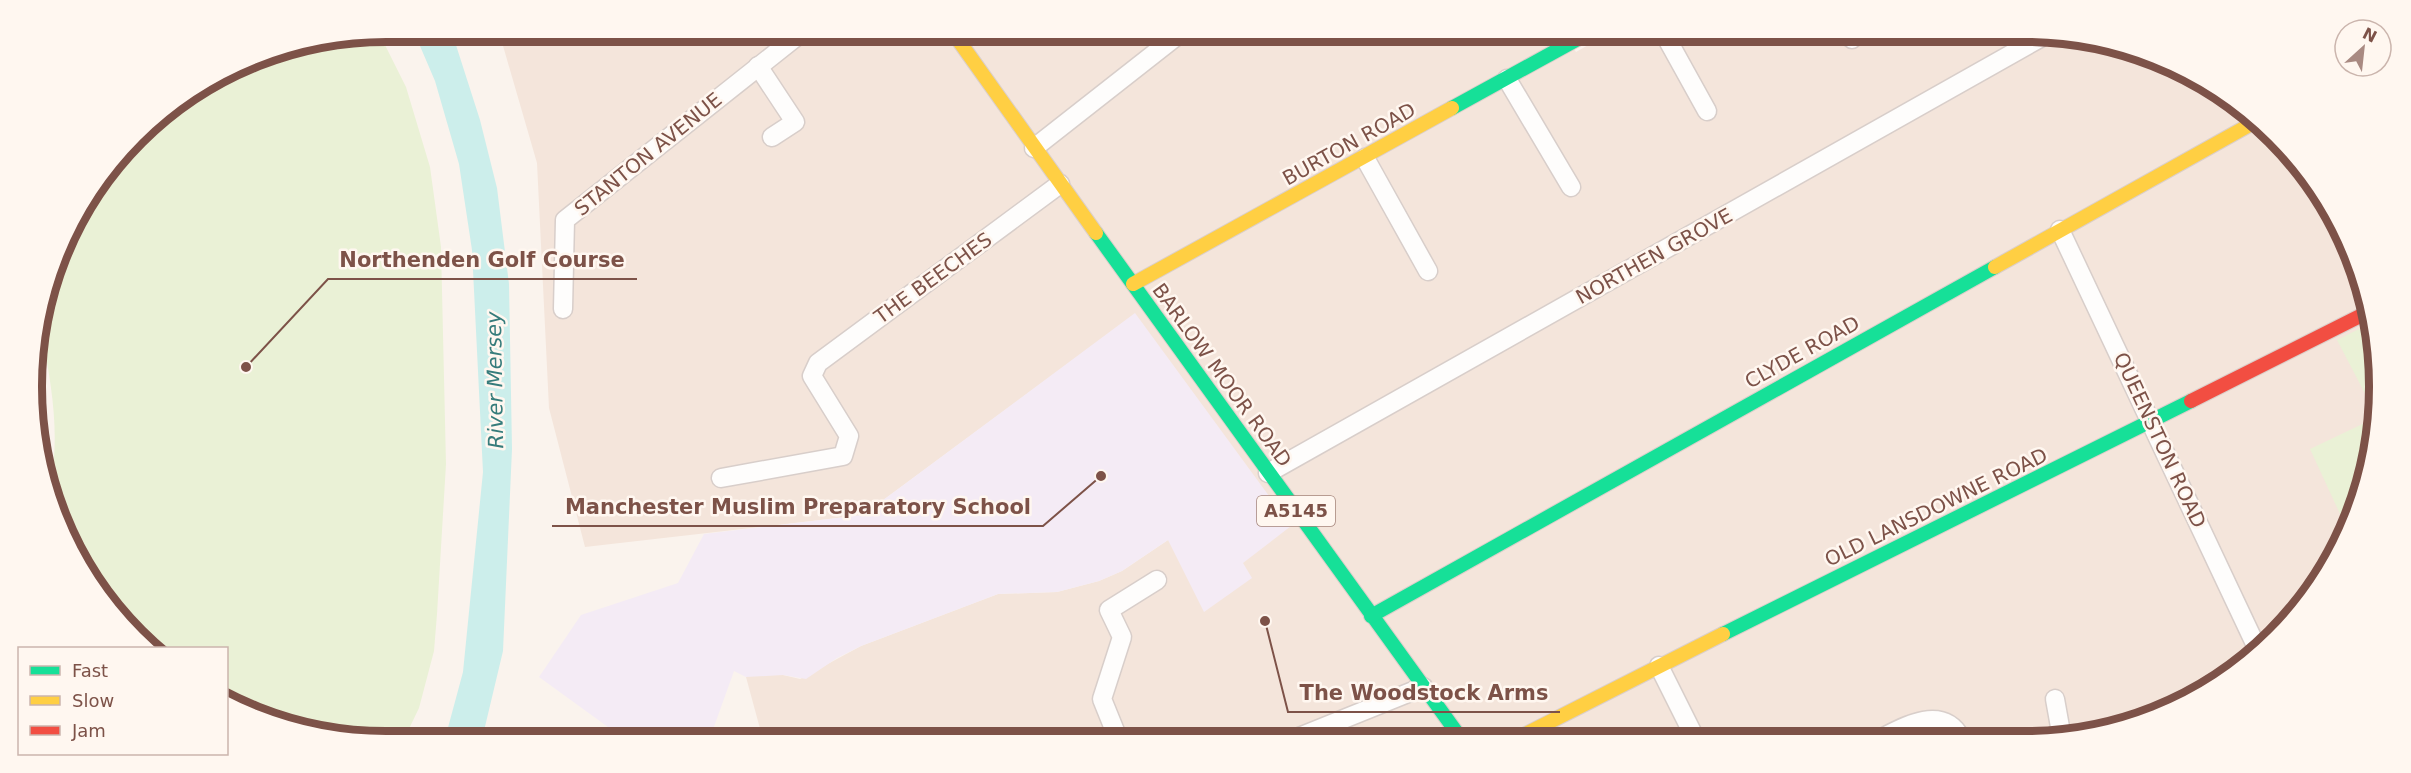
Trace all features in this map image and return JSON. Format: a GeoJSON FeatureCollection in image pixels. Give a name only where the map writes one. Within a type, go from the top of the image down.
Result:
{"type":"FeatureCollection","features":[{"type":"Feature","properties":{"kind":"street","name":"STANTON AVENUE"},"geometry":{"type":"LineString","coordinates":[[563,309],[565,220],[789,42]]}},
{"type":"Feature","properties":{"kind":"street","name":"BARLOW MOOR ROAD"},"geometry":{"type":"LineString","coordinates":[[960,42],[1456,731]]}},
{"type":"Feature","properties":{"kind":"street"},"geometry":{"type":"LineString","coordinates":[[1034,148],[1169,42]]}},
{"type":"Feature","properties":{"kind":"street","name":"BURTON ROAD"},"geometry":{"type":"LineString","coordinates":[[1133,284],[1572,42]]}},
{"type":"Feature","properties":{"kind":"street"},"geometry":{"type":"LineString","coordinates":[[1669,42],[1707,111]]}},
{"type":"Feature","properties":{"kind":"street","name":"NORTHEN GROVE"},"geometry":{"type":"LineString","coordinates":[[1268,473],[2032,42]]}},
{"type":"Feature","properties":{"kind":"street"},"geometry":{"type":"LineString","coordinates":[[758,66],[795,122],[772,137]]}},
{"type":"Feature","properties":{"kind":"street"},"geometry":{"type":"LineString","coordinates":[[1507,79],[1571,187]]}},
{"type":"Feature","properties":{"kind":"street","name":"CLYDE ROAD"},"geometry":{"type":"LineString","coordinates":[[1371,616],[2249,125]]}},
{"type":"Feature","properties":{"kind":"street"},"geometry":{"type":"LineString","coordinates":[[1365,158],[1428,271]]}},
{"type":"Feature","properties":{"kind":"street","name":"THE BEECHES"},"geometry":{"type":"LineString","coordinates":[[721,478],[843,456],[849,436],[812,376],[818,363],[1060,184]]}},
{"type":"Feature","properties":{"kind":"street","name":"QUEENSTON ROAD"},"geometry":{"type":"LineString","coordinates":[[2060,230],[2255,643]]}},
{"type":"Feature","properties":{"kind":"street","name":"OLD LANSDOWNE ROAD"},"geometry":{"type":"LineString","coordinates":[[1532,731],[2361,315]]}},
{"type":"Feature","properties":{"kind":"street"},"geometry":{"type":"LineString","coordinates":[[1115,731],[1102,699],[1122,637],[1109,610],[1157,580]]}},
{"type":"Feature","properties":{"kind":"street"},"geometry":{"type":"LineString","coordinates":[[1659,666],[1692,731]]}},
{"type":"Feature","properties":{"kind":"street"},"geometry":{"type":"LineString","coordinates":[[1314,731],[1423,687]]}},
{"type":"Feature","properties":{"kind":"street"},"geometry":{"type":"LineString","coordinates":[[2055,699],[2060,729]]}},
{"type":"Feature","properties":{"kind":"street"},"geometry":{"type":"LineString","coordinates":[[1895,731],[1911,723],[1935,720],[1957,731]]}},
{"type":"Feature","properties":{"kind":"shaded area"},"geometry":{"type":"Polygon","coordinates":[[[502,42],[1570,42],[1576,52],[1594,42],[2024,42],[2069,45],[2135,60],[2197,88],[2252,127],[2284,159],[2298,177],[2323,214],[2333,234],[2351,276],[2357,297],[2368,364],[2366,431],[2357,476],[2343,518],[2323,559],[2284,614],[2252,646],[2197,685],[2135,713],[2092,724],[2024,731],[761,731],[746,677],[748,675],[783,675],[800,679],[861,646],[998,594],[1057,592],[1099,581],[1122,571],[1168,540],[1135,314],[863,515],[585,547],[549,408],[537,163],[502,42]]]}},
{"type":"Feature","properties":{"kind":"shaded area"},"geometry":{"type":"Polygon","coordinates":[[[1135,313],[1291,526],[1243,563],[1252,578],[1204,612],[1168,540],[1122,571],[1099,581],[1057,592],[998,594],[861,646],[837,658],[806,679],[783,675],[746,677],[734,671],[712,731],[613,731],[539,677],[581,615],[678,583],[704,534],[863,515],[1135,313]]]}},
{"type":"Feature","properties":{"kind":"green space"},"geometry":{"type":"Polygon","coordinates":[[[384,42],[406,87],[430,167],[441,247],[446,464],[437,614],[434,651],[419,708],[408,731],[342,728],[297,719],[255,705],[228,692],[228,647],[160,647],[127,614],[88,559],[60,497],[53,471],[54,413],[45,342],[54,297],[68,255],[78,234],[88,214],[113,177],[127,159],[159,127],[214,88],[276,60],[342,45],[384,42]]]}},
{"type":"Feature","properties":{"kind":"green space"},"geometry":{"type":"Polygon","coordinates":[[[2363,327],[2368,364],[2368,400],[2337,340],[2363,327]]]}},
{"type":"Feature","properties":{"kind":"green space"},"geometry":{"type":"Polygon","coordinates":[[[2367,422],[2357,476],[2342,519],[2310,449],[2367,422]]]}},
{"type":"Feature","properties":{"kind":"water","name":"River Mersey"},"geometry":{"type":"Polygon","coordinates":[[[418,42],[455,42],[480,120],[497,188],[509,284],[512,449],[503,651],[484,731],[447,731],[463,672],[483,472],[472,250],[459,164],[435,81],[418,42]]]}},
{"type":"Feature","properties":{"kind":"traffic: fast"},"geometry":{"type":"LineString","coordinates":[[1452,108],[1572,42]]}},
{"type":"Feature","properties":{"kind":"traffic: fast"},"geometry":{"type":"LineString","coordinates":[[1096,233],[1456,731]]}},
{"type":"Feature","properties":{"kind":"traffic: fast"},"geometry":{"type":"LineString","coordinates":[[1371,616],[1995,267]]}},
{"type":"Feature","properties":{"kind":"traffic: fast"},"geometry":{"type":"LineString","coordinates":[[1723,634],[2191,401]]}},
{"type":"Feature","properties":{"kind":"traffic: slow"},"geometry":{"type":"LineString","coordinates":[[960,42],[1096,233]]}},
{"type":"Feature","properties":{"kind":"traffic: slow"},"geometry":{"type":"LineString","coordinates":[[1133,284],[1452,108]]}},
{"type":"Feature","properties":{"kind":"traffic: slow"},"geometry":{"type":"LineString","coordinates":[[1995,267],[2249,125]]}},
{"type":"Feature","properties":{"kind":"traffic: slow"},"geometry":{"type":"LineString","coordinates":[[1532,731],[1723,634]]}},
{"type":"Feature","properties":{"kind":"traffic: jam"},"geometry":{"type":"LineString","coordinates":[[2191,401],[2361,315]]}},
{"type":"Feature","properties":{"kind":"place","name":"Northenden Golf Course"},"geometry":{"type":"Point","coordinates":[246,367]}},
{"type":"Feature","properties":{"kind":"place","name":"Manchester Muslim Preparatory School"},"geometry":{"type":"Point","coordinates":[1101,476]}},
{"type":"Feature","properties":{"kind":"place","name":"The Woodstock Arms"},"geometry":{"type":"Point","coordinates":[1265,621]}}]}
